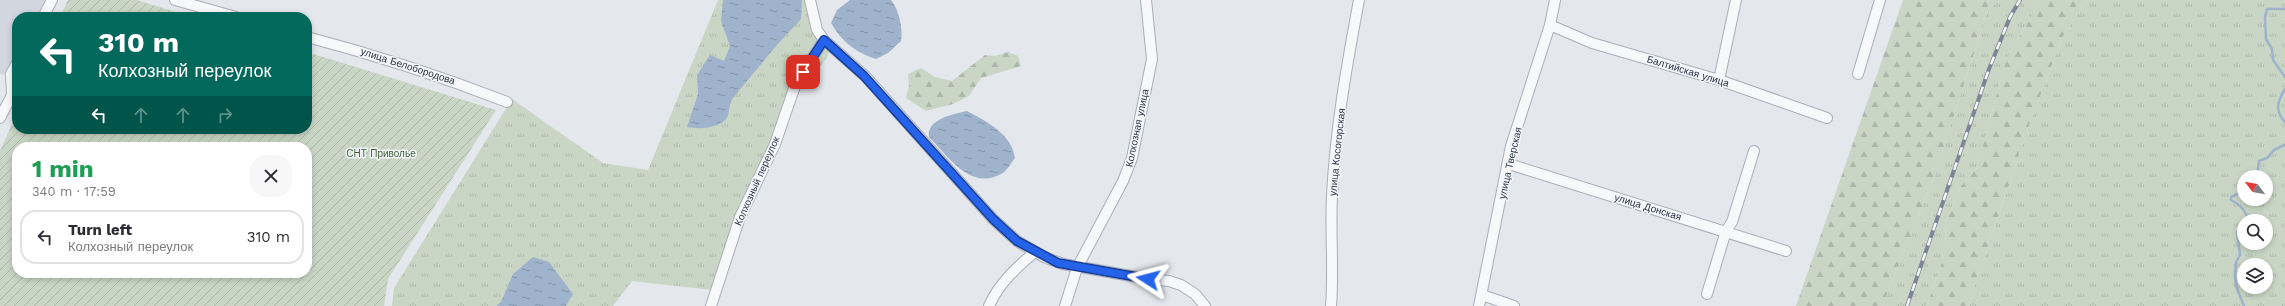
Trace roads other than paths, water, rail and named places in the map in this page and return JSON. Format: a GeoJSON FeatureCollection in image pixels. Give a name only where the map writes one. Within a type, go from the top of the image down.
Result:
{"type":"FeatureCollection","features":[{"type":"Feature","properties":{"kind":"street"},"geometry":{"type":"LineString","coordinates":[[46,12],[52,0]]}},
{"type":"Feature","properties":{"kind":"street"},"geometry":{"type":"LineString","coordinates":[[175,0],[218,12]]}},
{"type":"Feature","properties":{"kind":"street"},"geometry":{"type":"LineString","coordinates":[[810,0],[817,30],[824,40],[864,76],[993,219],[1017,241],[1055,262],[1077,268],[1169,281],[1190,290],[1205,306]]}},
{"type":"Feature","properties":{"kind":"street","name":"Колхозная улица"},"geometry":{"type":"LineString","coordinates":[[1065,306],[1077,268],[1123,181],[1132,158],[1152,59],[1146,0]]}},
{"type":"Feature","properties":{"kind":"street","name":"улица Косогорская"},"geometry":{"type":"LineString","coordinates":[[1331,306],[1333,278],[1332,197],[1337,141],[1360,0]]}},
{"type":"Feature","properties":{"kind":"street","name":"улица Тверская"},"geometry":{"type":"LineString","coordinates":[[1479,306],[1512,146],[1550,25],[1555,0]]}},
{"type":"Feature","properties":{"kind":"street"},"geometry":{"type":"LineString","coordinates":[[1719,80],[1736,0]]}},
{"type":"Feature","properties":{"kind":"street"},"geometry":{"type":"LineString","coordinates":[[1858,74],[1880,0]]}},
{"type":"Feature","properties":{"kind":"street","name":"Балтийская улица"},"geometry":{"type":"LineString","coordinates":[[1550,25],[1592,43],[1719,80],[1827,118]]}},
{"type":"Feature","properties":{"kind":"street","name":"улица Белобородова"},"geometry":{"type":"LineString","coordinates":[[312,38],[374,54],[433,73],[507,102]]}},
{"type":"Feature","properties":{"kind":"street","name":"Колхозный переулок"},"geometry":{"type":"LineString","coordinates":[[711,306],[740,217],[775,144],[796,83],[824,40]]}},
{"type":"Feature","properties":{"kind":"street"},"geometry":{"type":"LineString","coordinates":[[0,118],[12,95],[12,72]]}},
{"type":"Feature","properties":{"kind":"street"},"geometry":{"type":"LineString","coordinates":[[1707,294],[1726,231],[1732,222],[1754,151]]}},
{"type":"Feature","properties":{"kind":"street","name":"улица Донская"},"geometry":{"type":"LineString","coordinates":[[1509,164],[1786,251]]}},
{"type":"Feature","properties":{"kind":"street"},"geometry":{"type":"LineString","coordinates":[[989,306],[1006,279],[1035,252]]}},
{"type":"Feature","properties":{"kind":"street"},"geometry":{"type":"LineString","coordinates":[[1482,295],[1514,306]]}},
{"type":"Feature","properties":{"kind":"water"},"geometry":{"type":"Polygon","coordinates":[[[723,0],[802,0],[801,19],[733,98],[726,120],[710,127],[687,127],[698,94],[697,75],[710,55],[724,61],[730,46],[721,21],[723,0]]]}},
{"type":"Feature","properties":{"kind":"water"},"geometry":{"type":"Polygon","coordinates":[[[850,0],[891,0],[900,19],[901,41],[888,53],[876,59],[855,50],[850,46],[835,30],[831,23],[837,10],[850,0]]]}},
{"type":"Feature","properties":{"kind":"water"},"geometry":{"type":"Polygon","coordinates":[[[967,111],[997,129],[1009,142],[1015,158],[1003,173],[990,178],[979,178],[970,175],[952,162],[929,137],[929,131],[936,122],[942,118],[967,111]]]}},
{"type":"Feature","properties":{"kind":"water"},"geometry":{"type":"Polygon","coordinates":[[[533,257],[549,262],[573,294],[566,306],[496,306],[501,302],[513,274],[533,257]]]}},
{"type":"Feature","properties":{"kind":"waterway"},"geometry":{"type":"LineString","coordinates":[[2285,9],[2267,9],[2265,17],[2266,39],[2272,49],[2273,60],[2285,77]]}},
{"type":"Feature","properties":{"kind":"waterway"},"geometry":{"type":"LineString","coordinates":[[2285,89],[2280,97],[2278,106],[2279,114],[2285,122]]}},
{"type":"Feature","properties":{"kind":"waterway"},"geometry":{"type":"LineString","coordinates":[[2258,170],[2259,161],[2267,158],[2274,150],[2285,145]]}},
{"type":"Feature","properties":{"kind":"waterway"},"geometry":{"type":"LineString","coordinates":[[2237,194],[2231,197],[2231,200],[2237,204]]}},
{"type":"Feature","properties":{"kind":"waterway"},"geometry":{"type":"LineString","coordinates":[[2240,206],[2246,214]]}},
{"type":"Feature","properties":{"kind":"waterway"},"geometry":{"type":"LineString","coordinates":[[2239,250],[2240,255],[2236,262],[2235,274],[2236,286],[2244,306]]}},
{"type":"Feature","properties":{"kind":"railway"},"geometry":{"type":"LineString","coordinates":[[1907,306],[1989,69],[2010,17],[2020,0]]}},
{"type":"Feature","properties":{"kind":"park label","name":"СНТ Приволье"},"geometry":{"type":"Point","coordinates":[381,153]}}]}
